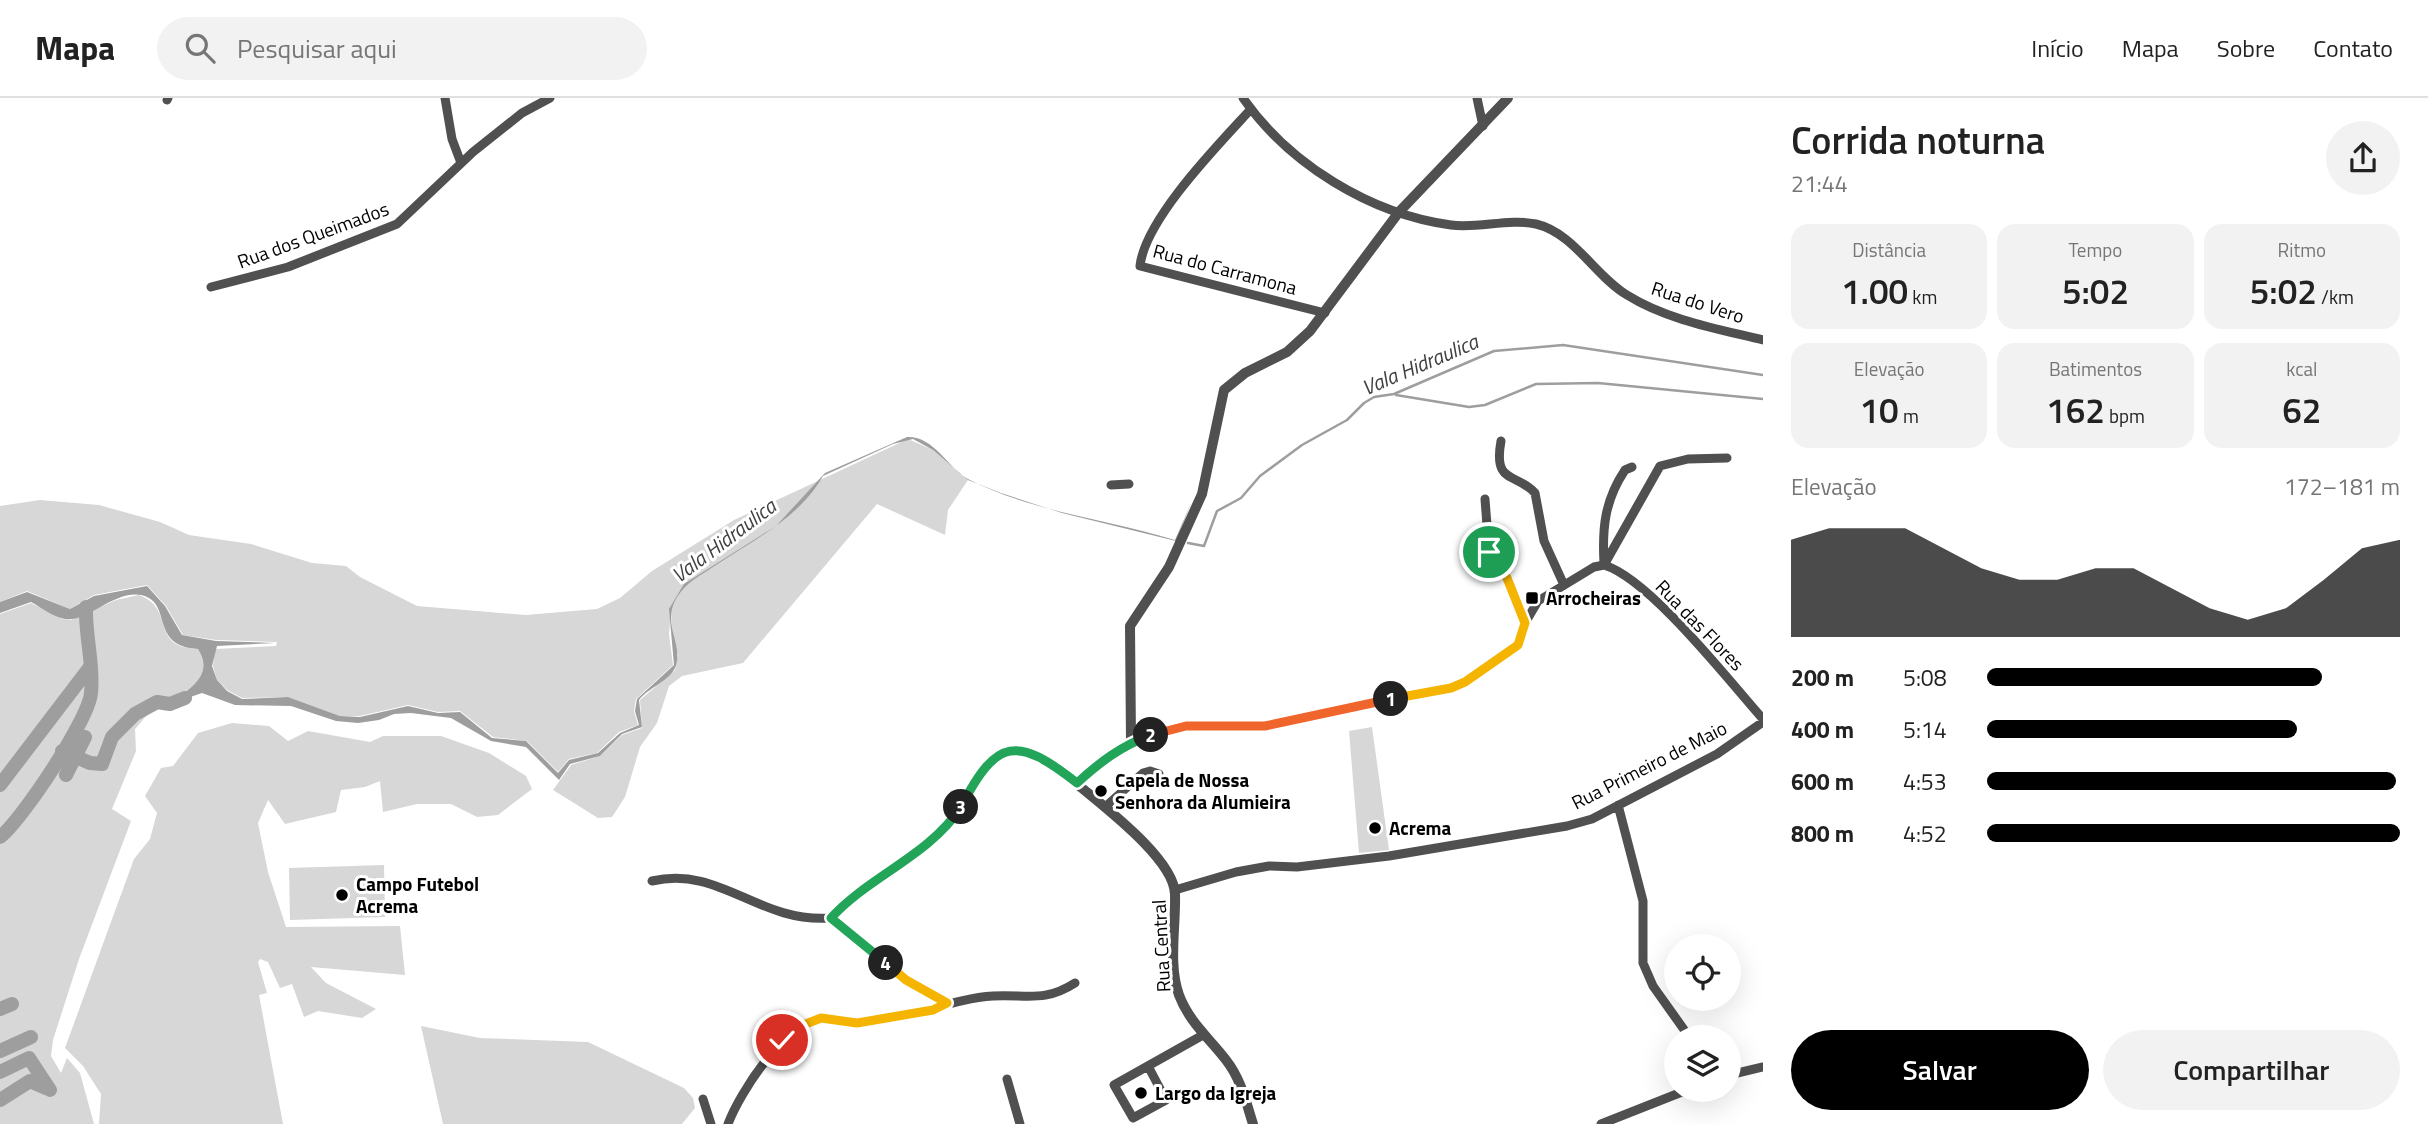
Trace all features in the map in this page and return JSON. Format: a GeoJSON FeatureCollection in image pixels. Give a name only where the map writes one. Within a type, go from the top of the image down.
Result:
{"type":"FeatureCollection","features":[{"type":"Feature","properties":{"kind":"street"},"geometry":{"type":"LineString","coordinates":[[445,98],[452,139],[461,163]]}},
{"type":"Feature","properties":{"kind":"street","name":"Rua dos Queimados"},"geometry":{"type":"LineString","coordinates":[[211,287],[288,267],[397,224],[461,163],[522,113],[550,98]]}},
{"type":"Feature","properties":{"kind":"street","name":"Rua do Vero"},"geometry":{"type":"LineString","coordinates":[[1243,98],[1301,161],[1330,180],[1399,212],[1452,225],[1536,224],[1561,236],[1626,295],[1660,311],[1763,340]]}},
{"type":"Feature","properties":{"kind":"street"},"geometry":{"type":"LineString","coordinates":[[1478,98],[1483,126]]}},
{"type":"Feature","properties":{"kind":"street"},"geometry":{"type":"LineString","coordinates":[[1131,742],[1130,626],[1169,567],[1202,494],[1224,390],[1245,373],[1287,352],[1325,313],[1399,212],[1508,98]]}},
{"type":"Feature","properties":{"kind":"street","name":"Rua do Carramona"},"geometry":{"type":"LineString","coordinates":[[1251,109],[1184,183],[1142,251],[1140,265],[1325,313]]}},
{"type":"Feature","properties":{"kind":"street"},"geometry":{"type":"LineString","coordinates":[[1501,440],[1500,462],[1504,474],[1535,493],[1544,541],[1564,585]]}},
{"type":"Feature","properties":{"kind":"street"},"geometry":{"type":"LineString","coordinates":[[831,918],[947,826],[960,809],[976,777],[992,760],[1016,748],[1030,751],[1077,783],[1103,759],[1131,742],[1186,726],[1265,726],[1451,688],[1465,682],[1518,645],[1525,623],[1538,601],[1594,567],[1604,565],[1660,466],[1697,458],[1727,458]]}},
{"type":"Feature","properties":{"kind":"street"},"geometry":{"type":"LineString","coordinates":[[1604,565],[1602,534],[1606,506],[1625,470],[1632,467]]}},
{"type":"Feature","properties":{"kind":"street"},"geometry":{"type":"LineString","coordinates":[[1111,485],[1129,484]]}},
{"type":"Feature","properties":{"kind":"street"},"geometry":{"type":"LineString","coordinates":[[1485,499],[1489,552],[1507,578],[1525,623]]}},
{"type":"Feature","properties":{"kind":"street","name":"Rua das Flores"},"geometry":{"type":"LineString","coordinates":[[1604,565],[1619,571],[1678,622],[1763,721]]}},
{"type":"Feature","properties":{"kind":"street","name":"Rua Primeiro de Maio"},"geometry":{"type":"LineString","coordinates":[[1175,890],[1236,872],[1269,866],[1297,867],[1388,856],[1567,826],[1592,819],[1717,754],[1763,721]]}},
{"type":"Feature","properties":{"kind":"street"},"geometry":{"type":"LineString","coordinates":[[1105,807],[1143,773],[1150,771],[1160,774]]}},
{"type":"Feature","properties":{"kind":"street","name":"Rua Central"},"geometry":{"type":"LineString","coordinates":[[1077,783],[1130,829],[1167,872],[1175,890],[1179,994],[1203,1035],[1227,1061],[1240,1083],[1253,1124]]}},
{"type":"Feature","properties":{"kind":"street"},"geometry":{"type":"LineString","coordinates":[[1618,804],[1643,901],[1643,963],[1653,986],[1681,1025]]}},
{"type":"Feature","properties":{"kind":"street"},"geometry":{"type":"LineString","coordinates":[[652,881],[673,876],[701,879],[766,909],[790,916],[831,918],[906,980],[947,1003]]}},
{"type":"Feature","properties":{"kind":"street"},"geometry":{"type":"LineString","coordinates":[[728,1124],[734,1109],[782,1040],[803,1025],[821,1018],[857,1023],[894,1018],[947,1003],[992,996],[1036,998],[1059,993],[1075,983]]}},
{"type":"Feature","properties":{"kind":"street"},"geometry":{"type":"LineString","coordinates":[[1148,1066],[1167,1100],[1130,1121],[1114,1085],[1203,1035]]}},
{"type":"Feature","properties":{"kind":"street"},"geometry":{"type":"LineString","coordinates":[[1741,1072],[1763,1067]]}},
{"type":"Feature","properties":{"kind":"street"},"geometry":{"type":"LineString","coordinates":[[1007,1079],[1020,1124]]}},
{"type":"Feature","properties":{"kind":"street"},"geometry":{"type":"LineString","coordinates":[[703,1099],[711,1124]]}},
{"type":"Feature","properties":{"kind":"street"},"geometry":{"type":"LineString","coordinates":[[1601,1124],[1664,1099]]}},
{"type":"Feature","properties":{"kind":"shaded area"},"geometry":{"type":"Polygon","coordinates":[[[907,437],[925,441],[958,471],[933,450],[913,439],[893,444],[823,476],[802,504],[777,525],[825,473],[907,437]]]}},
{"type":"Feature","properties":{"kind":"shaded area"},"geometry":{"type":"Polygon","coordinates":[[[908,439],[933,450],[968,480],[948,510],[945,535],[877,504],[743,663],[682,676],[669,686],[657,723],[640,747],[625,797],[612,817],[598,818],[553,790],[571,765],[600,756],[622,735],[642,728],[640,700],[675,670],[678,655],[673,640],[671,612],[669,634],[673,665],[636,699],[634,711],[638,725],[619,732],[597,753],[569,759],[558,772],[527,741],[493,737],[460,711],[438,712],[408,705],[360,716],[340,716],[288,697],[242,698],[227,690],[217,680],[213,666],[215,649],[276,646],[277,642],[216,640],[183,635],[166,606],[147,585],[94,595],[70,609],[27,591],[0,602],[0,506],[40,500],[99,505],[160,522],[189,535],[251,544],[312,563],[346,566],[360,577],[417,606],[526,615],[597,609],[620,598],[652,571],[734,520],[908,439]]]}},
{"type":"Feature","properties":{"kind":"shaded area"},"geometry":{"type":"Polygon","coordinates":[[[983,486],[1001,493],[1047,508],[1018,500],[983,486]]]}},
{"type":"Feature","properties":{"kind":"shaded area"},"geometry":{"type":"Polygon","coordinates":[[[1192,501],[1176,541],[1047,508],[1175,540],[1192,501]]]}},
{"type":"Feature","properties":{"kind":"shaded area"},"geometry":{"type":"Polygon","coordinates":[[[774,527],[685,587],[672,610],[672,630],[677,649],[675,668],[639,700],[642,727],[622,734],[600,756],[570,764],[559,780],[526,747],[491,741],[451,718],[411,713],[394,714],[379,720],[358,723],[336,721],[291,706],[235,705],[202,693],[170,704],[197,681],[203,667],[202,658],[198,649],[183,646],[173,640],[157,606],[151,599],[141,595],[121,597],[73,619],[56,616],[31,602],[0,613],[0,602],[27,592],[70,609],[94,596],[147,586],[165,606],[182,635],[216,641],[275,643],[217,646],[212,666],[217,680],[227,691],[242,699],[288,697],[340,716],[360,717],[408,706],[438,713],[460,712],[492,738],[526,741],[558,773],[569,760],[598,753],[620,733],[639,725],[635,711],[637,699],[674,665],[669,609],[684,584],[774,527]]]}},
{"type":"Feature","properties":{"kind":"shaded area"},"geometry":{"type":"Polygon","coordinates":[[[139,595],[157,609],[167,635],[173,642],[183,647],[198,649],[203,661],[198,680],[190,688],[150,712],[135,729],[136,751],[112,809],[131,821],[79,959],[53,1040],[51,1056],[61,1073],[67,1058],[80,1073],[94,1124],[0,1124],[0,614],[31,603],[62,619],[71,620],[116,600],[139,595]]]}},
{"type":"Feature","properties":{"kind":"shaded area"},"geometry":{"type":"Polygon","coordinates":[[[232,723],[269,726],[288,741],[308,731],[370,742],[383,736],[441,736],[489,753],[526,776],[532,789],[498,815],[477,817],[451,804],[417,804],[383,812],[380,781],[365,787],[341,790],[336,812],[285,824],[268,800],[258,823],[268,872],[286,927],[400,926],[405,975],[311,967],[326,983],[376,1009],[362,1018],[318,1011],[304,1017],[292,984],[280,988],[268,962],[260,959],[258,962],[267,993],[259,995],[283,1124],[99,1124],[101,1094],[83,1066],[65,1048],[134,859],[150,839],[157,813],[145,796],[161,768],[173,766],[198,733],[232,723]]]}},
{"type":"Feature","properties":{"kind":"shaded area"},"geometry":{"type":"Polygon","coordinates":[[[1372,727],[1389,850],[1359,853],[1349,731],[1372,727]]]}},
{"type":"Feature","properties":{"kind":"shaded area"},"geometry":{"type":"Polygon","coordinates":[[[384,865],[385,917],[290,920],[289,868],[384,865]]]}},
{"type":"Feature","properties":{"kind":"shaded area"},"geometry":{"type":"Polygon","coordinates":[[[421,1026],[480,1038],[588,1042],[684,1088],[693,1098],[695,1108],[682,1124],[443,1124],[421,1026]]]}},
{"type":"Feature","properties":{"kind":"waterway","name":"Vala Hidraulica"},"geometry":{"type":"LineString","coordinates":[[1188,543],[1204,546],[1217,511],[1241,498],[1260,476],[1302,445],[1347,420],[1364,403],[1374,397],[1394,394],[1494,351],[1563,345],[1763,375]]}},
{"type":"Feature","properties":{"kind":"waterway"},"geometry":{"type":"LineString","coordinates":[[1396,395],[1469,407],[1485,405],[1536,384],[1598,383],[1763,399]]}},
{"type":"Feature","properties":{"kind":"waterway"},"geometry":{"type":"LineString","coordinates":[[0,837],[23,811],[53,768],[87,706],[92,682],[86,607]]}},
{"type":"Feature","properties":{"kind":"waterway"},"geometry":{"type":"LineString","coordinates":[[0,785],[90,667]]}},
{"type":"Feature","properties":{"kind":"waterway"},"geometry":{"type":"LineString","coordinates":[[62,751],[90,763],[102,764],[112,737],[135,714],[157,702],[170,704],[185,698]]}},
{"type":"Feature","properties":{"kind":"waterway"},"geometry":{"type":"LineString","coordinates":[[66,775],[85,737]]}},
{"type":"Feature","properties":{"kind":"waterway"},"geometry":{"type":"LineString","coordinates":[[0,1009],[12,1004]]}},
{"type":"Feature","properties":{"kind":"waterway"},"geometry":{"type":"LineString","coordinates":[[0,1051],[31,1037]]}},
{"type":"Feature","properties":{"kind":"waterway"},"geometry":{"type":"LineString","coordinates":[[0,1072],[29,1058],[50,1090]]}},
{"type":"Feature","properties":{"kind":"waterway"},"geometry":{"type":"LineString","coordinates":[[0,1100],[30,1081],[46,1088]]}},
{"type":"Feature","properties":{"kind":"place","name":"Arrocheiras"},"geometry":{"type":"Point","coordinates":[1532,598]}},
{"type":"Feature","properties":{"kind":"place","name":"Capela de Nossa Senhora da Alumieira"},"geometry":{"type":"Point","coordinates":[1101,791]}},
{"type":"Feature","properties":{"kind":"place","name":"Acrema"},"geometry":{"type":"Point","coordinates":[1375,828]}},
{"type":"Feature","properties":{"kind":"place","name":"Campo Futebol Acrema"},"geometry":{"type":"Point","coordinates":[342,895]}},
{"type":"Feature","properties":{"kind":"place","name":"Largo da Igreja"},"geometry":{"type":"Point","coordinates":[1141,1093]}},
{"type":"Feature","properties":{"kind":"route"},"geometry":{"type":"LineString","coordinates":[[782,1040],[803,1025],[821,1018],[857,1023],[933,1010],[947,1003],[906,980],[831,918],[947,826],[960,809],[976,777],[992,760],[1016,748],[1030,751],[1055,765],[1077,783],[1103,759],[1131,742],[1186,726],[1265,726],[1337,709],[1451,688],[1465,682],[1518,645],[1524,635],[1525,623],[1507,578],[1489,552]]}}]}
